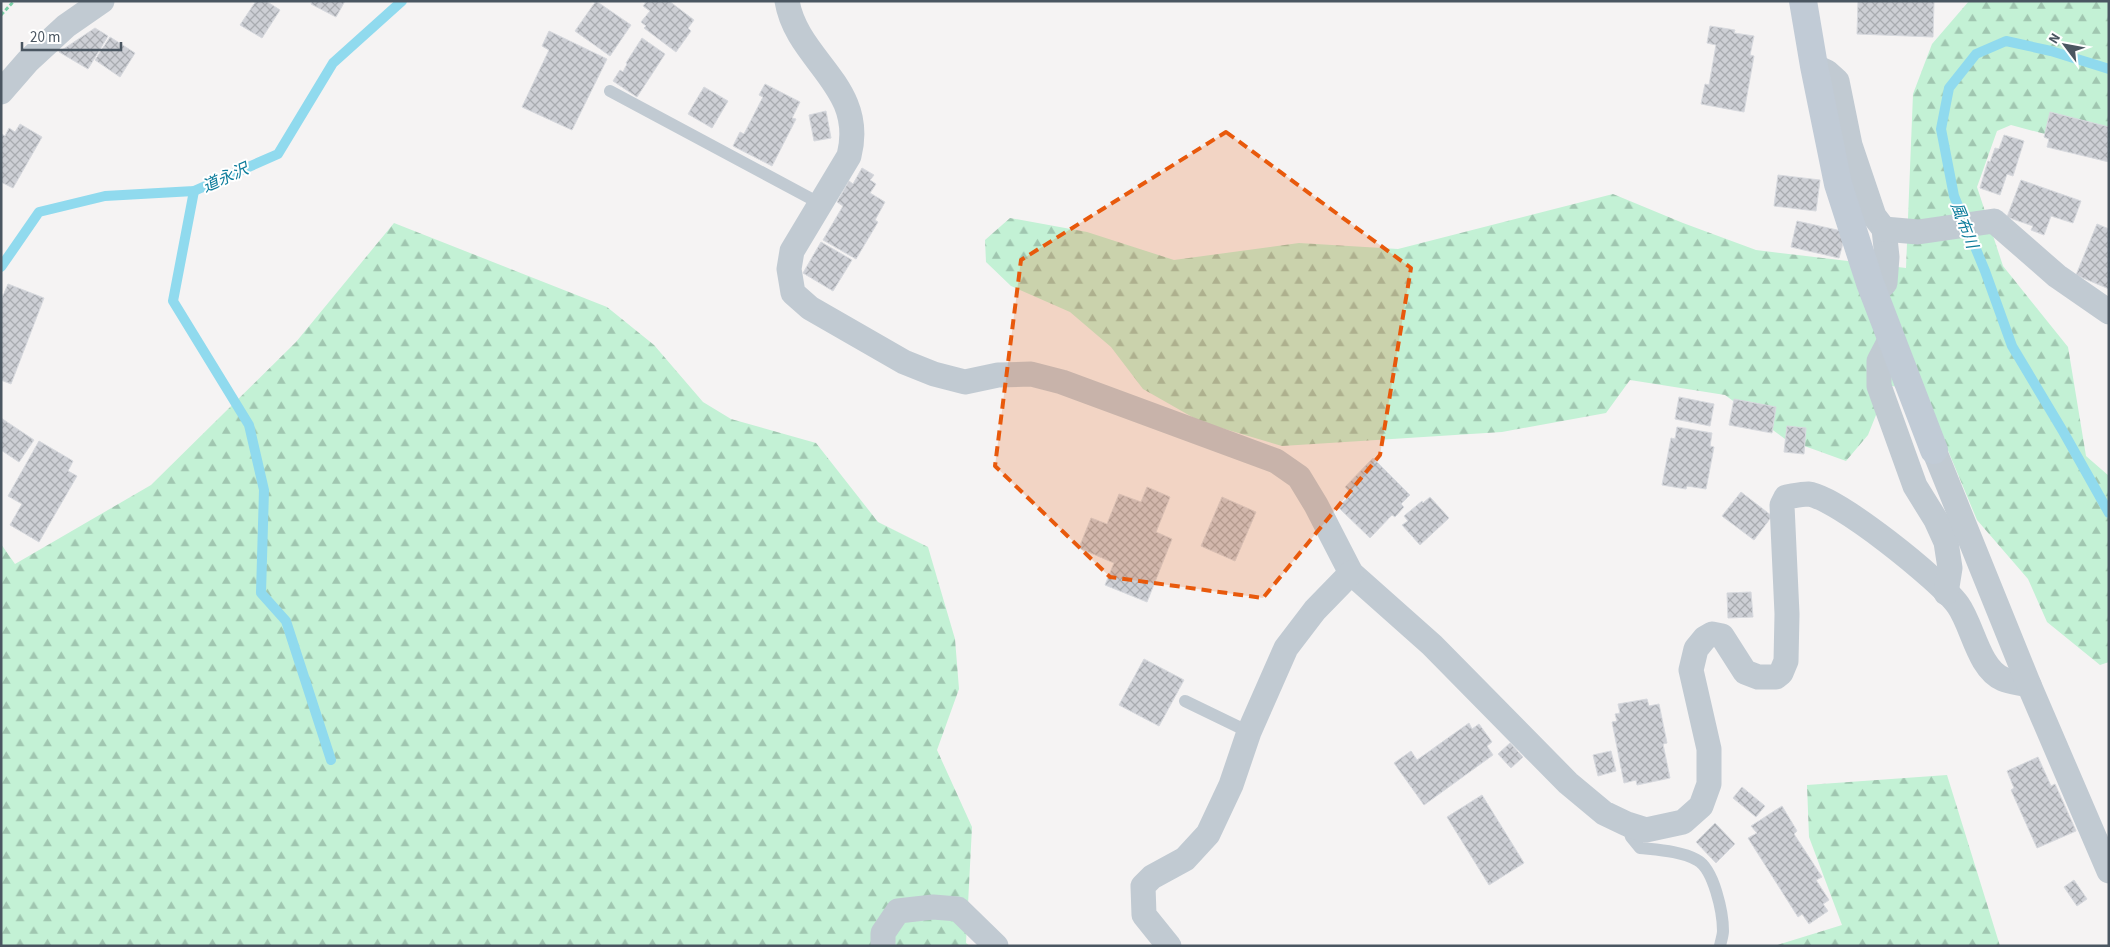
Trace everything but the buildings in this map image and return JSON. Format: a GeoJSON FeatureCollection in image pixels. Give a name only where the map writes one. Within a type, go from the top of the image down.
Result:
{"type":"FeatureCollection","features":[{"type":"Feature","properties":{"kind":"street"},"geometry":{"type":"LineString","coordinates":[[1,92],[28,61],[66,26],[102,1]]}},
{"type":"Feature","properties":{"kind":"street"},"geometry":{"type":"LineString","coordinates":[[787,1],[789,14],[806,45],[839,89],[852,116],[853,141],[849,156],[792,252],[789,269],[793,293],[810,308],[904,362],[934,374],[965,382],[998,375],[1031,374],[1104,397],[1276,461],[1298,477],[1316,505],[1351,573],[1432,645],[1568,783],[1604,813],[1627,824],[1646,830],[1683,822],[1701,806],[1709,784],[1709,748],[1691,670],[1696,649],[1704,638],[1712,634],[1722,636],[1745,672],[1767,677],[1776,677],[1782,673],[1786,661],[1787,614],[1782,504],[1786,497],[1809,494],[1842,508],[1889,542],[1933,579],[1958,605],[1988,667],[2002,679],[2029,685]]}},
{"type":"Feature","properties":{"kind":"street"},"geometry":{"type":"LineString","coordinates":[[1803,1],[1838,184],[1874,294],[1934,450],[2029,685],[2103,841],[2109,871]]}},
{"type":"Feature","properties":{"kind":"street"},"geometry":{"type":"LineString","coordinates":[[1814,66],[1827,72],[1836,81],[1853,154],[1874,216],[1884,229],[1887,257],[1884,283],[1874,294]]}},
{"type":"Feature","properties":{"kind":"street"},"geometry":{"type":"LineString","coordinates":[[1884,229],[1918,232],[1994,221],[2057,276],[2109,312]]}},
{"type":"Feature","properties":{"kind":"street"},"geometry":{"type":"LineString","coordinates":[[1891,338],[1879,361],[1879,386],[1915,486],[1936,520],[1946,542],[1950,568],[1946,593]]}},
{"type":"Feature","properties":{"kind":"street"},"geometry":{"type":"LineString","coordinates":[[1169,946],[1144,915],[1143,886],[1152,877],[1185,859],[1208,834],[1231,785],[1249,732],[1286,648],[1315,610],[1351,573]]}},
{"type":"Feature","properties":{"kind":"street"},"geometry":{"type":"LineString","coordinates":[[883,946],[883,933],[898,911],[934,906],[958,909],[996,946]]}},
{"type":"Feature","properties":{"kind":"lane"},"geometry":{"type":"LineString","coordinates":[[610,91],[821,204]]}},
{"type":"Feature","properties":{"kind":"lane"},"geometry":{"type":"LineString","coordinates":[[1185,701],[1249,732]]}},
{"type":"Feature","properties":{"kind":"lane"},"geometry":{"type":"LineString","coordinates":[[1627,824],[1631,837],[1640,848],[1670,852],[1698,860],[1708,870],[1717,893],[1723,932],[1720,946]]}},
{"type":"Feature","properties":{"kind":"path"},"geometry":{"type":"LineString","coordinates":[[1,15],[14,1]]}},
{"type":"Feature","properties":{"kind":"highlighted area"},"geometry":{"type":"Polygon","coordinates":[[[1226,132],[1411,268],[1380,455],[1263,598],[1110,577],[995,466],[1021,260],[1226,132]]]}},
{"type":"Feature","properties":{"kind":"green space"},"geometry":{"type":"Polygon","coordinates":[[[1969,1],[2109,1],[2109,163],[2097,148],[2011,125],[1997,131],[1977,187],[2003,266],[2068,347],[2086,456],[2109,476],[2109,662],[2100,665],[2047,622],[2028,579],[1977,520],[1924,393],[1888,385],[1868,435],[1846,461],[1785,439],[1725,395],[1630,380],[1606,413],[1502,432],[1282,446],[1201,422],[1143,389],[1111,347],[1070,312],[1011,286],[986,262],[985,240],[1010,218],[1087,232],[1174,260],[1299,243],[1398,249],[1613,194],[1756,250],[1906,268],[1913,94],[1932,44],[1969,1]]]}},
{"type":"Feature","properties":{"kind":"green space"},"geometry":{"type":"Polygon","coordinates":[[[394,223],[607,307],[654,345],[703,402],[731,419],[816,443],[878,522],[928,547],[955,639],[959,689],[937,750],[972,827],[966,943],[970,946],[1,946],[1,544],[15,564],[151,485],[296,342],[394,223]]]}},
{"type":"Feature","properties":{"kind":"green space"},"geometry":{"type":"Polygon","coordinates":[[[1947,775],[2000,946],[1774,946],[1842,925],[1809,837],[1807,785],[1947,775]]]}},
{"type":"Feature","properties":{"kind":"waterway","name":"道永沢"},"geometry":{"type":"LineString","coordinates":[[1,267],[39,212],[105,196],[194,191],[278,154],[333,63],[402,1]]}},
{"type":"Feature","properties":{"kind":"waterway","name":"風布川"},"geometry":{"type":"LineString","coordinates":[[2109,69],[2051,51],[2006,41],[1976,54],[1949,88],[1941,129],[1954,196],[1985,271],[2012,346],[2109,513]]}},
{"type":"Feature","properties":{"kind":"waterway"},"geometry":{"type":"LineString","coordinates":[[194,191],[173,301],[249,425],[264,490],[261,593],[286,621],[331,760]]}}]}
